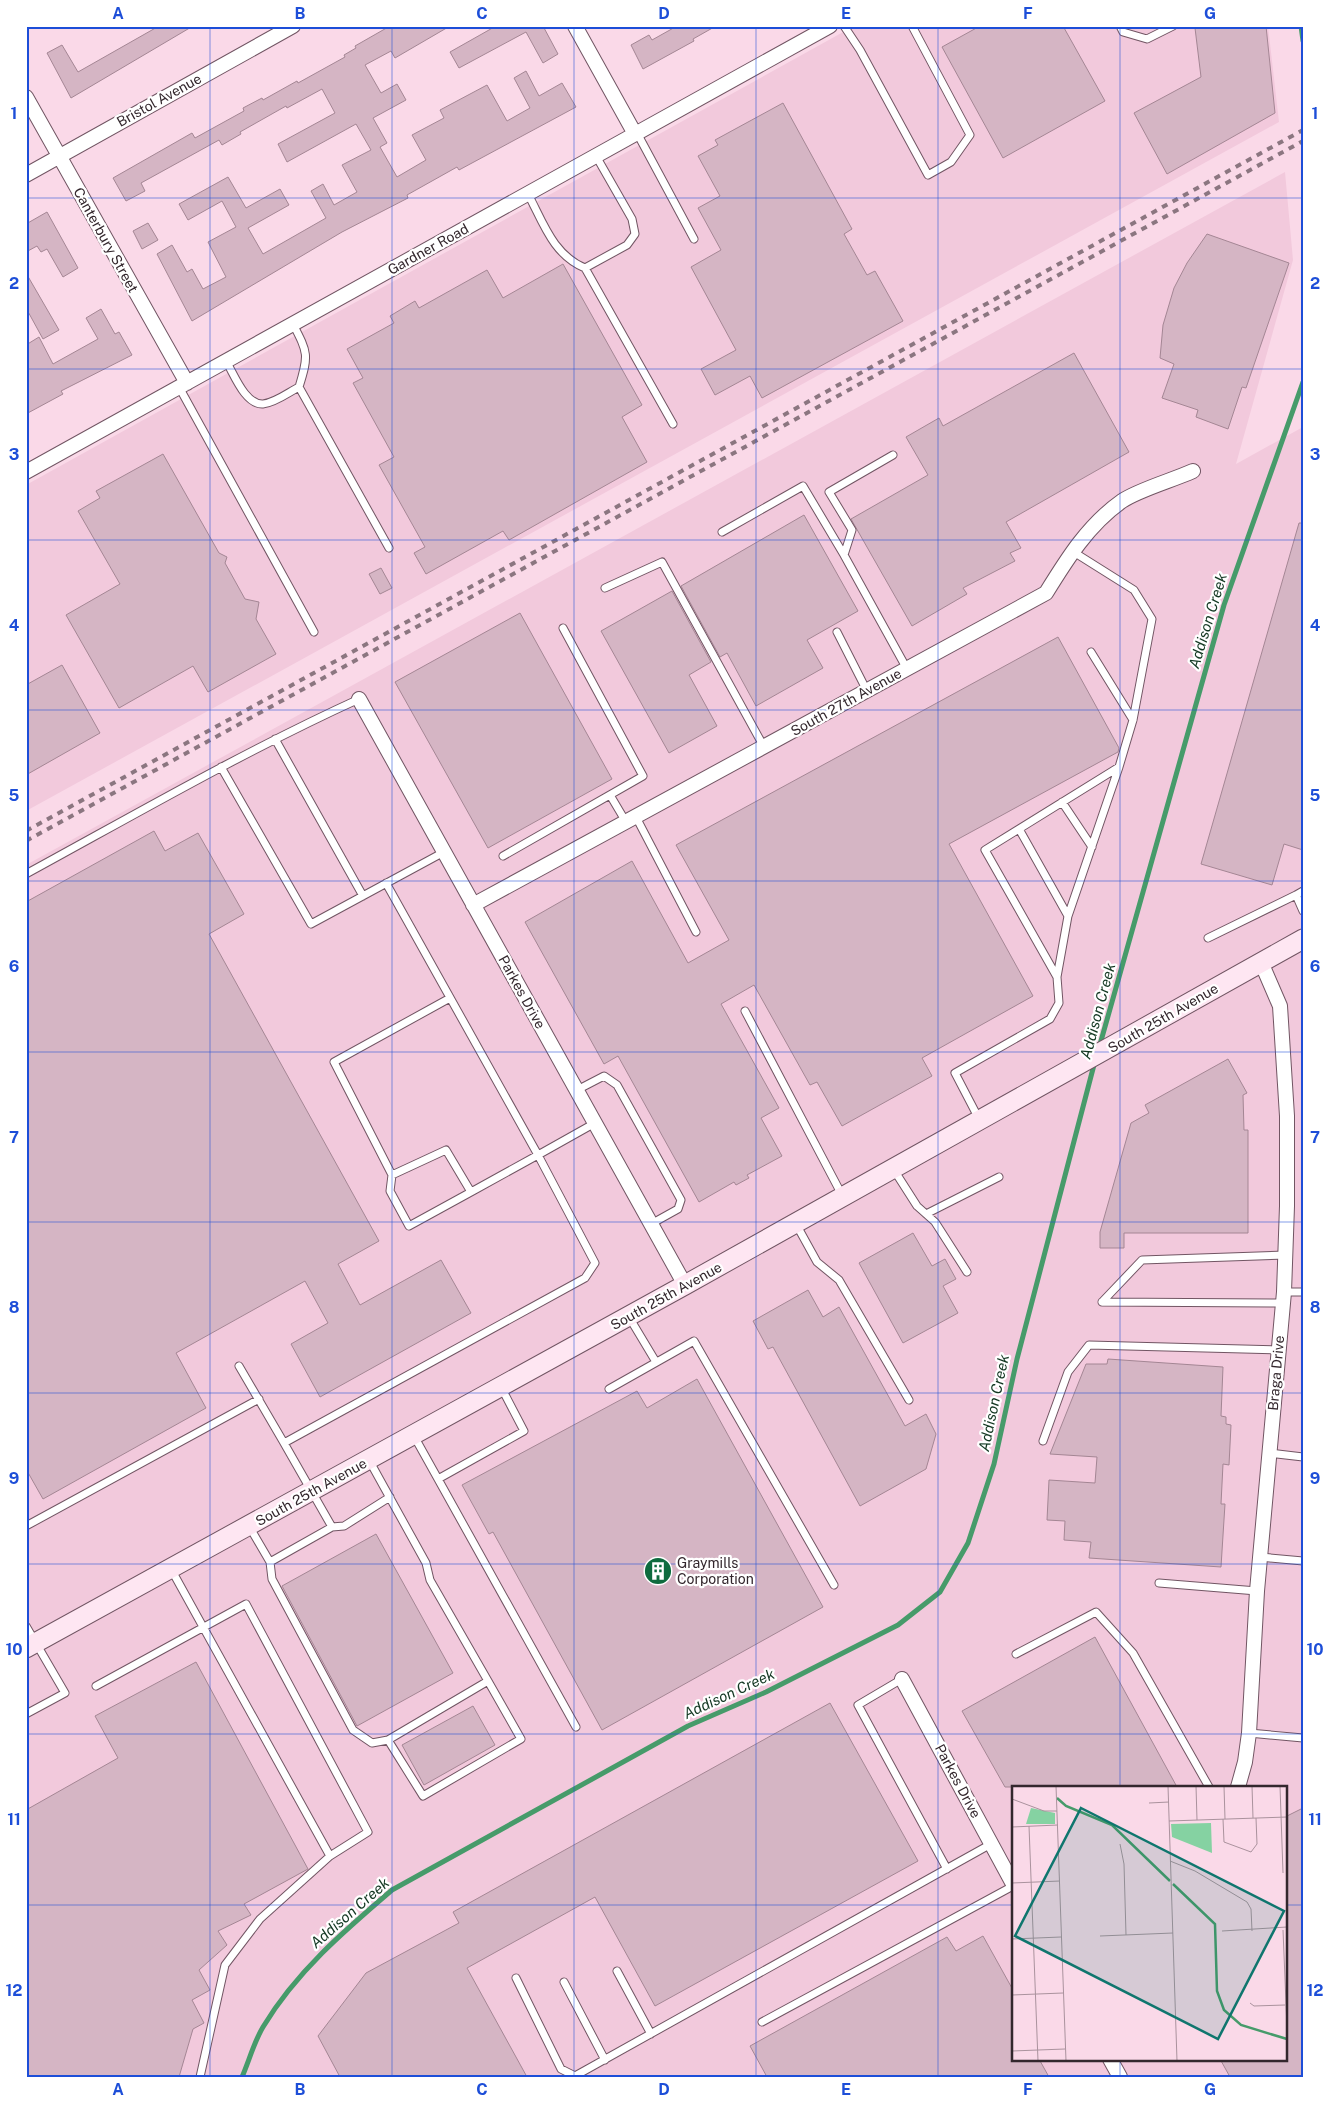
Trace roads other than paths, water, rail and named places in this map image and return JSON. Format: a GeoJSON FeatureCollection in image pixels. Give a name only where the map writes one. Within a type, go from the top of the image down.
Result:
{"type":"FeatureCollection","features":[{"type":"Feature","properties":{"kind":"main road","name":"South 25th Avenue"},"geometry":{"type":"LineString","coordinates":[[31,1646],[796,1224],[1303,939]]}},
{"type":"Feature","properties":{"kind":"street","name":"Bristol Avenue"},"geometry":{"type":"LineString","coordinates":[[26,174],[293,26]]}},
{"type":"Feature","properties":{"kind":"street"},"geometry":{"type":"LineString","coordinates":[[575,26],[636,134]]}},
{"type":"Feature","properties":{"kind":"street","name":"Gardner Road"},"geometry":{"type":"LineString","coordinates":[[26,472],[830,26]]}},
{"type":"Feature","properties":{"kind":"street","name":"Canterbury Street"},"geometry":{"type":"LineString","coordinates":[[26,98],[183,385]]}},
{"type":"Feature","properties":{"kind":"street","name":"South 27th Avenue"},"geometry":{"type":"LineString","coordinates":[[474,905],[1046,593],[1072,550],[1097,522],[1123,500],[1193,472]]}},
{"type":"Feature","properties":{"kind":"street","name":"Parkes Drive"},"geometry":{"type":"LineString","coordinates":[[358,699],[686,1285]]}},
{"type":"Feature","properties":{"kind":"street","name":"Braga Drive"},"geometry":{"type":"LineString","coordinates":[[1238,1786],[1245,1762],[1248,1733],[1260,1557],[1286,1255],[1288,1162],[1284,1044],[1280,1006],[1261,962]]}},
{"type":"Feature","properties":{"kind":"street","name":"Parkes Drive"},"geometry":{"type":"LineString","coordinates":[[902,1679],[1012,1883]]}},
{"type":"Feature","properties":{"kind":"street"},"geometry":{"type":"LineString","coordinates":[[1111,2060],[1120,2077]]}},
{"type":"Feature","properties":{"kind":"lane"},"geometry":{"type":"LineString","coordinates":[[844,26],[860,50],[928,175],[950,162],[970,135],[912,26]]}},
{"type":"Feature","properties":{"kind":"lane"},"geometry":{"type":"LineString","coordinates":[[1120,26],[1123,32],[1147,39],[1172,26]]}},
{"type":"Feature","properties":{"kind":"lane"},"geometry":{"type":"LineString","coordinates":[[636,134],[694,238]]}},
{"type":"Feature","properties":{"kind":"lane"},"geometry":{"type":"LineString","coordinates":[[585,268],[626,245],[635,234],[632,220],[596,156]]}},
{"type":"Feature","properties":{"kind":"lane"},"geometry":{"type":"LineString","coordinates":[[528,194],[557,249],[574,263],[585,268],[673,424]]}},
{"type":"Feature","properties":{"kind":"lane"},"geometry":{"type":"LineString","coordinates":[[293,324],[306,350],[307,360],[299,387],[389,548]]}},
{"type":"Feature","properties":{"kind":"lane"},"geometry":{"type":"LineString","coordinates":[[226,361],[245,393],[253,401],[263,404],[299,387]]}},
{"type":"Feature","properties":{"kind":"lane"},"geometry":{"type":"LineString","coordinates":[[183,385],[314,632]]}},
{"type":"Feature","properties":{"kind":"lane"},"geometry":{"type":"LineString","coordinates":[[844,554],[852,530],[829,492],[893,455]]}},
{"type":"Feature","properties":{"kind":"lane"},"geometry":{"type":"LineString","coordinates":[[722,532],[803,486],[844,554],[907,669]]}},
{"type":"Feature","properties":{"kind":"lane"},"geometry":{"type":"LineString","coordinates":[[980,1121],[955,1073],[1050,1018],[1059,1003],[1057,977],[1068,916],[1119,767],[1133,720],[1152,620],[1134,590],[1072,550]]}},
{"type":"Feature","properties":{"kind":"lane"},"geometry":{"type":"LineString","coordinates":[[605,588],[662,562],[764,747]]}},
{"type":"Feature","properties":{"kind":"lane"},"geometry":{"type":"LineString","coordinates":[[503,856],[643,776],[563,628]]}},
{"type":"Feature","properties":{"kind":"lane"},"geometry":{"type":"LineString","coordinates":[[837,632],[867,691]]}},
{"type":"Feature","properties":{"kind":"lane"},"geometry":{"type":"LineString","coordinates":[[1091,652],[1133,720]]}},
{"type":"Feature","properties":{"kind":"lane"},"geometry":{"type":"LineString","coordinates":[[26,874],[221,767],[358,699]]}},
{"type":"Feature","properties":{"kind":"lane"},"geometry":{"type":"LineString","coordinates":[[275,739],[363,896]]}},
{"type":"Feature","properties":{"kind":"lane"},"geometry":{"type":"LineString","coordinates":[[221,767],[311,924],[444,852]]}},
{"type":"Feature","properties":{"kind":"lane"},"geometry":{"type":"LineString","coordinates":[[1057,977],[985,850],[1119,767]]}},
{"type":"Feature","properties":{"kind":"lane"},"geometry":{"type":"LineString","coordinates":[[610,795],[631,819],[696,932]]}},
{"type":"Feature","properties":{"kind":"lane"},"geometry":{"type":"LineString","coordinates":[[1062,802],[1092,847]]}},
{"type":"Feature","properties":{"kind":"lane"},"geometry":{"type":"LineString","coordinates":[[1019,829],[1068,916]]}},
{"type":"Feature","properties":{"kind":"lane"},"geometry":{"type":"LineString","coordinates":[[284,1443],[585,1278],[595,1263],[538,1155],[386,883]]}},
{"type":"Feature","properties":{"kind":"lane"},"geometry":{"type":"LineString","coordinates":[[1208,938],[1303,891]]}},
{"type":"Feature","properties":{"kind":"lane"},"geometry":{"type":"LineString","coordinates":[[1296,895],[1303,912]]}},
{"type":"Feature","properties":{"kind":"lane"},"geometry":{"type":"LineString","coordinates":[[450,998],[334,1062],[392,1175],[390,1191],[409,1226],[595,1123]]}},
{"type":"Feature","properties":{"kind":"lane"},"geometry":{"type":"LineString","coordinates":[[745,1011],[844,1197]]}},
{"type":"Feature","properties":{"kind":"lane"},"geometry":{"type":"LineString","coordinates":[[577,1090],[604,1076],[617,1085],[681,1200],[678,1209],[651,1224]]}},
{"type":"Feature","properties":{"kind":"lane"},"geometry":{"type":"LineString","coordinates":[[392,1175],[446,1150],[471,1192]]}},
{"type":"Feature","properties":{"kind":"lane"},"geometry":{"type":"LineString","coordinates":[[894,1169],[917,1206],[934,1222],[967,1272]]}},
{"type":"Feature","properties":{"kind":"lane"},"geometry":{"type":"LineString","coordinates":[[926,1214],[999,1177]]}},
{"type":"Feature","properties":{"kind":"lane"},"geometry":{"type":"LineString","coordinates":[[796,1224],[817,1262],[839,1280],[909,1400]]}},
{"type":"Feature","properties":{"kind":"lane"},"geometry":{"type":"LineString","coordinates":[[1286,1255],[1142,1260],[1102,1302],[1283,1298],[1303,1292]]}},
{"type":"Feature","properties":{"kind":"lane"},"geometry":{"type":"LineString","coordinates":[[629,1316],[656,1362]]}},
{"type":"Feature","properties":{"kind":"lane"},"geometry":{"type":"LineString","coordinates":[[609,1389],[694,1342],[834,1585]]}},
{"type":"Feature","properties":{"kind":"lane"},"geometry":{"type":"LineString","coordinates":[[1044,1441],[1068,1372],[1089,1345],[1278,1350]]}},
{"type":"Feature","properties":{"kind":"lane"},"geometry":{"type":"LineString","coordinates":[[239,1366],[332,1527]]}},
{"type":"Feature","properties":{"kind":"lane"},"geometry":{"type":"LineString","coordinates":[[438,1479],[524,1431],[501,1387]]}},
{"type":"Feature","properties":{"kind":"lane"},"geometry":{"type":"LineString","coordinates":[[26,1526],[259,1399]]}},
{"type":"Feature","properties":{"kind":"lane"},"geometry":{"type":"LineString","coordinates":[[413,1435],[576,1727]]}},
{"type":"Feature","properties":{"kind":"lane"},"geometry":{"type":"LineString","coordinates":[[1269,1453],[1303,1456]]}},
{"type":"Feature","properties":{"kind":"lane"},"geometry":{"type":"LineString","coordinates":[[369,1460],[426,1562],[430,1580],[522,1739],[422,1796],[388,1740]]}},
{"type":"Feature","properties":{"kind":"lane"},"geometry":{"type":"LineString","coordinates":[[270,1562],[332,1527],[344,1526],[390,1497]]}},
{"type":"Feature","properties":{"kind":"lane"},"geometry":{"type":"LineString","coordinates":[[249,1526],[270,1562],[272,1579],[353,1730],[372,1743],[388,1740],[488,1681]]}},
{"type":"Feature","properties":{"kind":"lane"},"geometry":{"type":"LineString","coordinates":[[1260,1557],[1303,1561]]}},
{"type":"Feature","properties":{"kind":"lane"},"geometry":{"type":"LineString","coordinates":[[171,1569],[330,1856]]}},
{"type":"Feature","properties":{"kind":"lane"},"geometry":{"type":"LineString","coordinates":[[1159,1583],[1258,1591]]}},
{"type":"Feature","properties":{"kind":"lane"},"geometry":{"type":"LineString","coordinates":[[96,1686],[202,1626],[246,1604],[368,1832],[330,1856],[260,1919],[225,1966],[200,2077]]}},
{"type":"Feature","properties":{"kind":"lane"},"geometry":{"type":"LineString","coordinates":[[1016,1654],[1096,1612],[1133,1653],[1207,1786]]}},
{"type":"Feature","properties":{"kind":"lane"},"geometry":{"type":"LineString","coordinates":[[26,1626],[31,1646],[65,1693],[26,1714]]}},
{"type":"Feature","properties":{"kind":"lane"},"geometry":{"type":"LineString","coordinates":[[902,1679],[858,1705],[947,1869]]}},
{"type":"Feature","properties":{"kind":"lane"},"geometry":{"type":"LineString","coordinates":[[1248,1733],[1303,1738]]}},
{"type":"Feature","properties":{"kind":"lane"},"geometry":{"type":"LineString","coordinates":[[516,1978],[561,2069],[575,2076],[992,1844]]}},
{"type":"Feature","properties":{"kind":"lane"},"geometry":{"type":"LineString","coordinates":[[762,2022],[1012,1886]]}},
{"type":"Feature","properties":{"kind":"lane"},"geometry":{"type":"LineString","coordinates":[[617,1971],[651,2034]]}},
{"type":"Feature","properties":{"kind":"lane"},"geometry":{"type":"LineString","coordinates":[[564,1982],[605,2060]]}},
{"type":"Feature","properties":{"kind":"waterway","name":"Addison Creek"},"geometry":{"type":"LineString","coordinates":[[1301,26],[1303,41]]}},
{"type":"Feature","properties":{"kind":"waterway","name":"Addison Creek"},"geometry":{"type":"LineString","coordinates":[[1099,1048],[1224,605],[1303,382]]}},
{"type":"Feature","properties":{"kind":"waterway","name":"Addison Creek"},"geometry":{"type":"LineString","coordinates":[[242,2077],[263,2027],[290,1988],[322,1953],[392,1890],[688,1726],[766,1692],[898,1625],[940,1592],[968,1543],[994,1464],[1017,1359],[1095,1061]]}},
{"type":"Feature","properties":{"kind":"railway"},"geometry":{"type":"LineString","coordinates":[[26,831],[1303,130]]}},
{"type":"Feature","properties":{"kind":"railway"},"geometry":{"type":"LineString","coordinates":[[26,841],[1303,141]]}},
{"type":"Feature","properties":{"kind":"place","name":"Graymills Corporation"},"geometry":{"type":"Point","coordinates":[658,1571]}}]}
